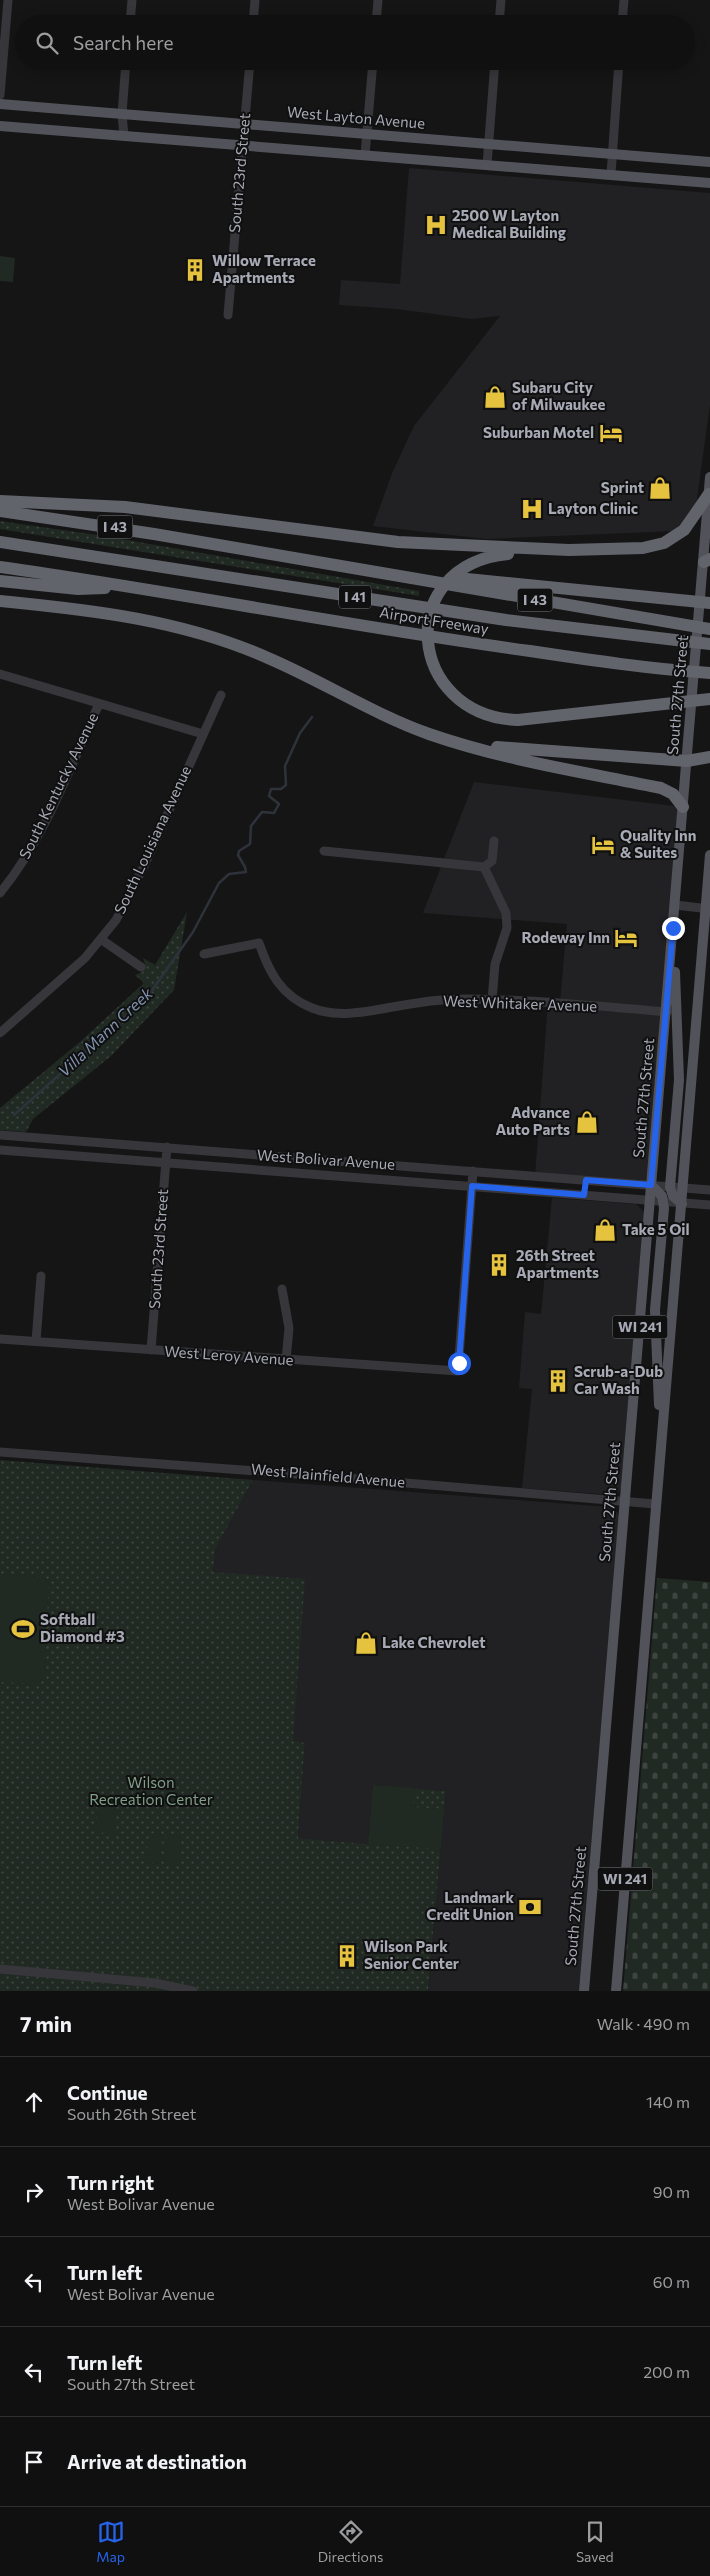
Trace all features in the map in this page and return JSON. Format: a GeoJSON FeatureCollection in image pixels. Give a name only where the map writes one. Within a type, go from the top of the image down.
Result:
{"type":"FeatureCollection","features":[{"type":"Feature","properties":{"kind":"highway"},"geometry":{"type":"LineString","coordinates":[[0,501],[134,508],[398,542],[542,550],[643,548],[664,543],[684,530],[708,494]]}},
{"type":"Feature","properties":{"kind":"highway","name":"I 43"},"geometry":{"type":"LineString","coordinates":[[0,511],[97,524],[710,629]]}},
{"type":"Feature","properties":{"kind":"highway","name":"I 41"},"geometry":{"type":"LineString","coordinates":[[0,542],[496,619],[710,644]]}},
{"type":"Feature","properties":{"kind":"highway"},"geometry":{"type":"LineString","coordinates":[[542,550],[494,555],[468,565],[449,579],[431,610],[427,638],[433,666],[447,688],[460,701],[480,714],[502,720],[710,699]]}},
{"type":"Feature","properties":{"kind":"highway","name":"I 41"},"geometry":{"type":"LineString","coordinates":[[0,567],[125,588]]}},
{"type":"Feature","properties":{"kind":"highway"},"geometry":{"type":"LineString","coordinates":[[360,570],[393,568],[482,582],[710,603]]}},
{"type":"Feature","properties":{"kind":"highway"},"geometry":{"type":"LineString","coordinates":[[0,581],[78,589],[125,588]]}},
{"type":"Feature","properties":{"kind":"highway","name":"Airport Freeway"},"geometry":{"type":"LineString","coordinates":[[125,588],[452,640],[579,658],[710,673]]}},
{"type":"Feature","properties":{"kind":"highway"},"geometry":{"type":"LineString","coordinates":[[0,601],[67,607],[157,621],[196,632],[267,657],[400,721],[450,741],[536,763],[661,788],[673,794],[683,807]]}},
{"type":"Feature","properties":{"kind":"highway"},"geometry":{"type":"LineString","coordinates":[[450,741],[483,746],[687,761],[710,757]]}},
{"type":"Feature","properties":{"kind":"main road","name":"West Layton Avenue"},"geometry":{"type":"LineString","coordinates":[[0,104],[710,162]]}},
{"type":"Feature","properties":{"kind":"main road"},"geometry":{"type":"LineString","coordinates":[[0,126],[710,183]]}},
{"type":"Feature","properties":{"kind":"main road","name":"South 27th Street"},"geometry":{"type":"LineString","coordinates":[[584,1991],[690,724],[703,578],[707,560],[710,477]]}},
{"type":"Feature","properties":{"kind":"main road","name":"WI 241"},"geometry":{"type":"LineString","coordinates":[[616,1991],[710,855]]}},
{"type":"Feature","properties":{"kind":"main road"},"geometry":{"type":"LineString","coordinates":[[672,934],[679,1070],[670,1187],[673,1196],[682,1204]]}},
{"type":"Feature","properties":{"kind":"main road"},"geometry":{"type":"LineString","coordinates":[[651,1185],[659,1192],[663,1202],[656,1310],[661,1446]]}},
{"type":"Feature","properties":{"kind":"street"},"geometry":{"type":"LineString","coordinates":[[0,95],[8,0]]}},
{"type":"Feature","properties":{"kind":"street"},"geometry":{"type":"LineString","coordinates":[[131,15],[132,0]]}},
{"type":"Feature","properties":{"kind":"street"},"geometry":{"type":"LineString","coordinates":[[254,15],[255,0]]}},
{"type":"Feature","properties":{"kind":"street"},"geometry":{"type":"LineString","coordinates":[[377,15],[378,0]]}},
{"type":"Feature","properties":{"kind":"street"},"geometry":{"type":"LineString","coordinates":[[500,15],[501,0]]}},
{"type":"Feature","properties":{"kind":"street"},"geometry":{"type":"LineString","coordinates":[[623,15],[624,0]]}},
{"type":"Feature","properties":{"kind":"street"},"geometry":{"type":"LineString","coordinates":[[124,136],[122,114],[125,70]]}},
{"type":"Feature","properties":{"kind":"street","name":"South 23rd Street"},"geometry":{"type":"LineString","coordinates":[[228,315],[249,70]]}},
{"type":"Feature","properties":{"kind":"street"},"geometry":{"type":"LineString","coordinates":[[365,155],[372,70]]}},
{"type":"Feature","properties":{"kind":"street"},"geometry":{"type":"LineString","coordinates":[[487,165],[495,70]]}},
{"type":"Feature","properties":{"kind":"street"},"geometry":{"type":"LineString","coordinates":[[611,174],[618,70]]}},
{"type":"Feature","properties":{"kind":"street"},"geometry":{"type":"LineString","coordinates":[[0,674],[203,734]]}},
{"type":"Feature","properties":{"kind":"street","name":"South Louisiana Avenue"},"geometry":{"type":"LineString","coordinates":[[2,1028],[78,965],[102,940],[134,886],[221,695]]}},
{"type":"Feature","properties":{"kind":"street","name":"South Kentucky Avenue"},"geometry":{"type":"LineString","coordinates":[[0,893],[27,856],[44,824],[99,704]]}},
{"type":"Feature","properties":{"kind":"street"},"geometry":{"type":"LineString","coordinates":[[324,851],[484,866],[492,861],[494,841]]}},
{"type":"Feature","properties":{"kind":"street"},"geometry":{"type":"LineString","coordinates":[[484,866],[506,913],[507,928],[495,964],[492,1000]]}},
{"type":"Feature","properties":{"kind":"street"},"geometry":{"type":"LineString","coordinates":[[675,906],[707,909]]}},
{"type":"Feature","properties":{"kind":"street"},"geometry":{"type":"LineString","coordinates":[[102,940],[141,967]]}},
{"type":"Feature","properties":{"kind":"street","name":"West Whitaker Avenue"},"geometry":{"type":"LineString","coordinates":[[204,954],[259,943],[269,969],[280,987],[298,1000],[322,1011],[354,1013],[447,1000],[492,1000],[667,1012]]}},
{"type":"Feature","properties":{"kind":"street","name":"West Bolivar Avenue"},"geometry":{"type":"LineString","coordinates":[[0,1135],[710,1190]]}},
{"type":"Feature","properties":{"kind":"street","name":"South 23rd Street"},"geometry":{"type":"LineString","coordinates":[[151,1350],[167,1147]]}},
{"type":"Feature","properties":{"kind":"street","name":"West Bolivar Avenue"},"geometry":{"type":"LineString","coordinates":[[0,1150],[710,1205]]}},
{"type":"Feature","properties":{"kind":"street"},"geometry":{"type":"LineString","coordinates":[[321,1175],[322,1159]]}},
{"type":"Feature","properties":{"kind":"street"},"geometry":{"type":"LineString","coordinates":[[472,1186],[473,1171]]}},
{"type":"Feature","properties":{"kind":"street"},"geometry":{"type":"LineString","coordinates":[[584,1195],[586,1180]]}},
{"type":"Feature","properties":{"kind":"street","name":"West Leroy Avenue"},"geometry":{"type":"LineString","coordinates":[[0,1339],[458,1371],[472,1186]]}},
{"type":"Feature","properties":{"kind":"street"},"geometry":{"type":"LineString","coordinates":[[36,1341],[41,1276]]}},
{"type":"Feature","properties":{"kind":"street"},"geometry":{"type":"LineString","coordinates":[[282,1289],[289,1328],[286,1360]]}},
{"type":"Feature","properties":{"kind":"street","name":"West Plainfield Avenue"},"geometry":{"type":"LineString","coordinates":[[0,1452],[323,1476],[655,1504]]}},
{"type":"Feature","properties":{"kind":"street"},"geometry":{"type":"LineString","coordinates":[[0,1969],[131,1980],[193,1991]]}},
{"type":"Feature","properties":{"kind":"shaded area"},"geometry":{"type":"Polygon","coordinates":[[[409,168],[710,193],[710,405],[696,506],[683,525],[674,531],[486,539],[373,526],[393,471],[414,426],[500,316],[471,319],[397,309],[339,305],[341,280],[400,284],[409,168]]]}},
{"type":"Feature","properties":{"kind":"shaded area"},"geometry":{"type":"Polygon","coordinates":[[[474,782],[683,807],[651,1185],[535,1176],[548,1002],[560,1003],[567,924],[423,913],[474,782]]]}},
{"type":"Feature","properties":{"kind":"shaded area"},"geometry":{"type":"Polygon","coordinates":[[[552,1198],[636,1204],[644,1212],[621,1488],[619,1492],[612,1495],[522,1488],[532,1389],[519,1388],[525,1312],[541,1314],[552,1198]]]}},
{"type":"Feature","properties":{"kind":"shaded area"},"geometry":{"type":"Polygon","coordinates":[[[253,1480],[610,1507],[617,1512],[619,1516],[579,1991],[428,1991],[446,1791],[373,1785],[368,1844],[298,1838],[305,1743],[293,1742],[213,1572],[216,1548],[253,1480]]]}},
{"type":"Feature","properties":{"kind":"green space"},"geometry":{"type":"Polygon","coordinates":[[[0,256],[15,258],[13,282],[0,281],[0,256]]]}},
{"type":"Feature","properties":{"kind":"green space"},"geometry":{"type":"Polygon","coordinates":[[[0,521],[104,536],[419,591],[419,596],[0,529],[0,521]]]}},
{"type":"Feature","properties":{"kind":"green space"},"geometry":{"type":"Polygon","coordinates":[[[187,912],[174,990],[111,1056],[33,1119],[26,1132],[0,1130],[0,1108],[81,1041],[144,983],[135,975],[142,972],[145,964],[143,958],[155,965],[187,912]]]}},
{"type":"Feature","properties":{"kind":"green space","name":"Wilson Recreation Center"},"geometry":{"type":"Polygon","coordinates":[[[0,1460],[253,1480],[216,1548],[213,1572],[305,1579],[293,1741],[305,1743],[298,1838],[368,1844],[373,1785],[446,1791],[428,1991],[0,1991],[0,1460]]]}},
{"type":"Feature","properties":{"kind":"green space","name":"Softball Diamond #3"},"geometry":{"type":"Polygon","coordinates":[[[0,1574],[41,1577],[49,1580],[44,1678],[37,1684],[0,1682],[0,1574]]]}},
{"type":"Feature","properties":{"kind":"green space"},"geometry":{"type":"Polygon","coordinates":[[[657,1578],[710,1582],[710,1991],[623,1991],[657,1578]]]}},
{"type":"Feature","properties":{"kind":"green space"},"geometry":{"type":"Polygon","coordinates":[[[373,1785],[414,1788],[413,1807],[444,1809],[441,1849],[368,1844],[373,1785]]]}},
{"type":"Feature","properties":{"kind":"green space"},"geometry":{"type":"Polygon","coordinates":[[[98,1801],[117,1803],[114,1834],[96,1832],[98,1801]]]}},
{"type":"Feature","properties":{"kind":"green space"},"geometry":{"type":"Polygon","coordinates":[[[149,1833],[163,1834],[160,1864],[146,1863],[149,1833]]]}},
{"type":"Feature","properties":{"kind":"green space"},"geometry":{"type":"Polygon","coordinates":[[[167,1835],[181,1836],[178,1866],[164,1865],[167,1835]]]}},
{"type":"Feature","properties":{"kind":"waterway","name":"Villa Mann Creek"},"geometry":{"type":"LineString","coordinates":[[14,1115],[148,996],[193,932],[219,883],[229,874],[246,872],[238,855],[239,851],[250,844],[251,826],[262,812],[274,813],[279,804],[269,796],[271,789],[281,789],[286,785],[285,766],[300,733],[312,717]]}},
{"type":"Feature","properties":{"kind":"place","name":"2500 W Layton Medical Building"},"geometry":{"type":"Point","coordinates":[436,225]}},
{"type":"Feature","properties":{"kind":"place","name":"Willow Terrace Apartments"},"geometry":{"type":"Point","coordinates":[195,270]}},
{"type":"Feature","properties":{"kind":"place","name":"Subaru City of Milwaukee"},"geometry":{"type":"Point","coordinates":[495,397]}},
{"type":"Feature","properties":{"kind":"place","name":"Suburban Motel"},"geometry":{"type":"Point","coordinates":[611,433]}},
{"type":"Feature","properties":{"kind":"place","name":"Sprint"},"geometry":{"type":"Point","coordinates":[660,488]}},
{"type":"Feature","properties":{"kind":"place","name":"Layton Clinic"},"geometry":{"type":"Point","coordinates":[532,509]}},
{"type":"Feature","properties":{"kind":"place","name":"Quality Inn & Suites"},"geometry":{"type":"Point","coordinates":[603,845]}},
{"type":"Feature","properties":{"kind":"place","name":"Rodeway Inn"},"geometry":{"type":"Point","coordinates":[626,938]}},
{"type":"Feature","properties":{"kind":"place","name":"Advance Auto Parts"},"geometry":{"type":"Point","coordinates":[587,1122]}},
{"type":"Feature","properties":{"kind":"place","name":"Take 5 Oil"},"geometry":{"type":"Point","coordinates":[605,1230]}},
{"type":"Feature","properties":{"kind":"place","name":"26th Street Apartments"},"geometry":{"type":"Point","coordinates":[499,1265]}},
{"type":"Feature","properties":{"kind":"place","name":"Scrub-a-Dub Car Wash"},"geometry":{"type":"Point","coordinates":[558,1381]}},
{"type":"Feature","properties":{"kind":"place","name":"Softball Diamond #3"},"geometry":{"type":"Point","coordinates":[23,1629]}},
{"type":"Feature","properties":{"kind":"place","name":"Lake Chevrolet"},"geometry":{"type":"Point","coordinates":[366,1643]}},
{"type":"Feature","properties":{"kind":"place","name":"Landmark Credit Union"},"geometry":{"type":"Point","coordinates":[530,1907]}},
{"type":"Feature","properties":{"kind":"place","name":"Wilson Park Senior Center"},"geometry":{"type":"Point","coordinates":[347,1956]}},
{"type":"Feature","properties":{"kind":"route"},"geometry":{"type":"LineString","coordinates":[[459,1363],[472,1186],[584,1195],[586,1180],[651,1185],[673,928]]}}]}
